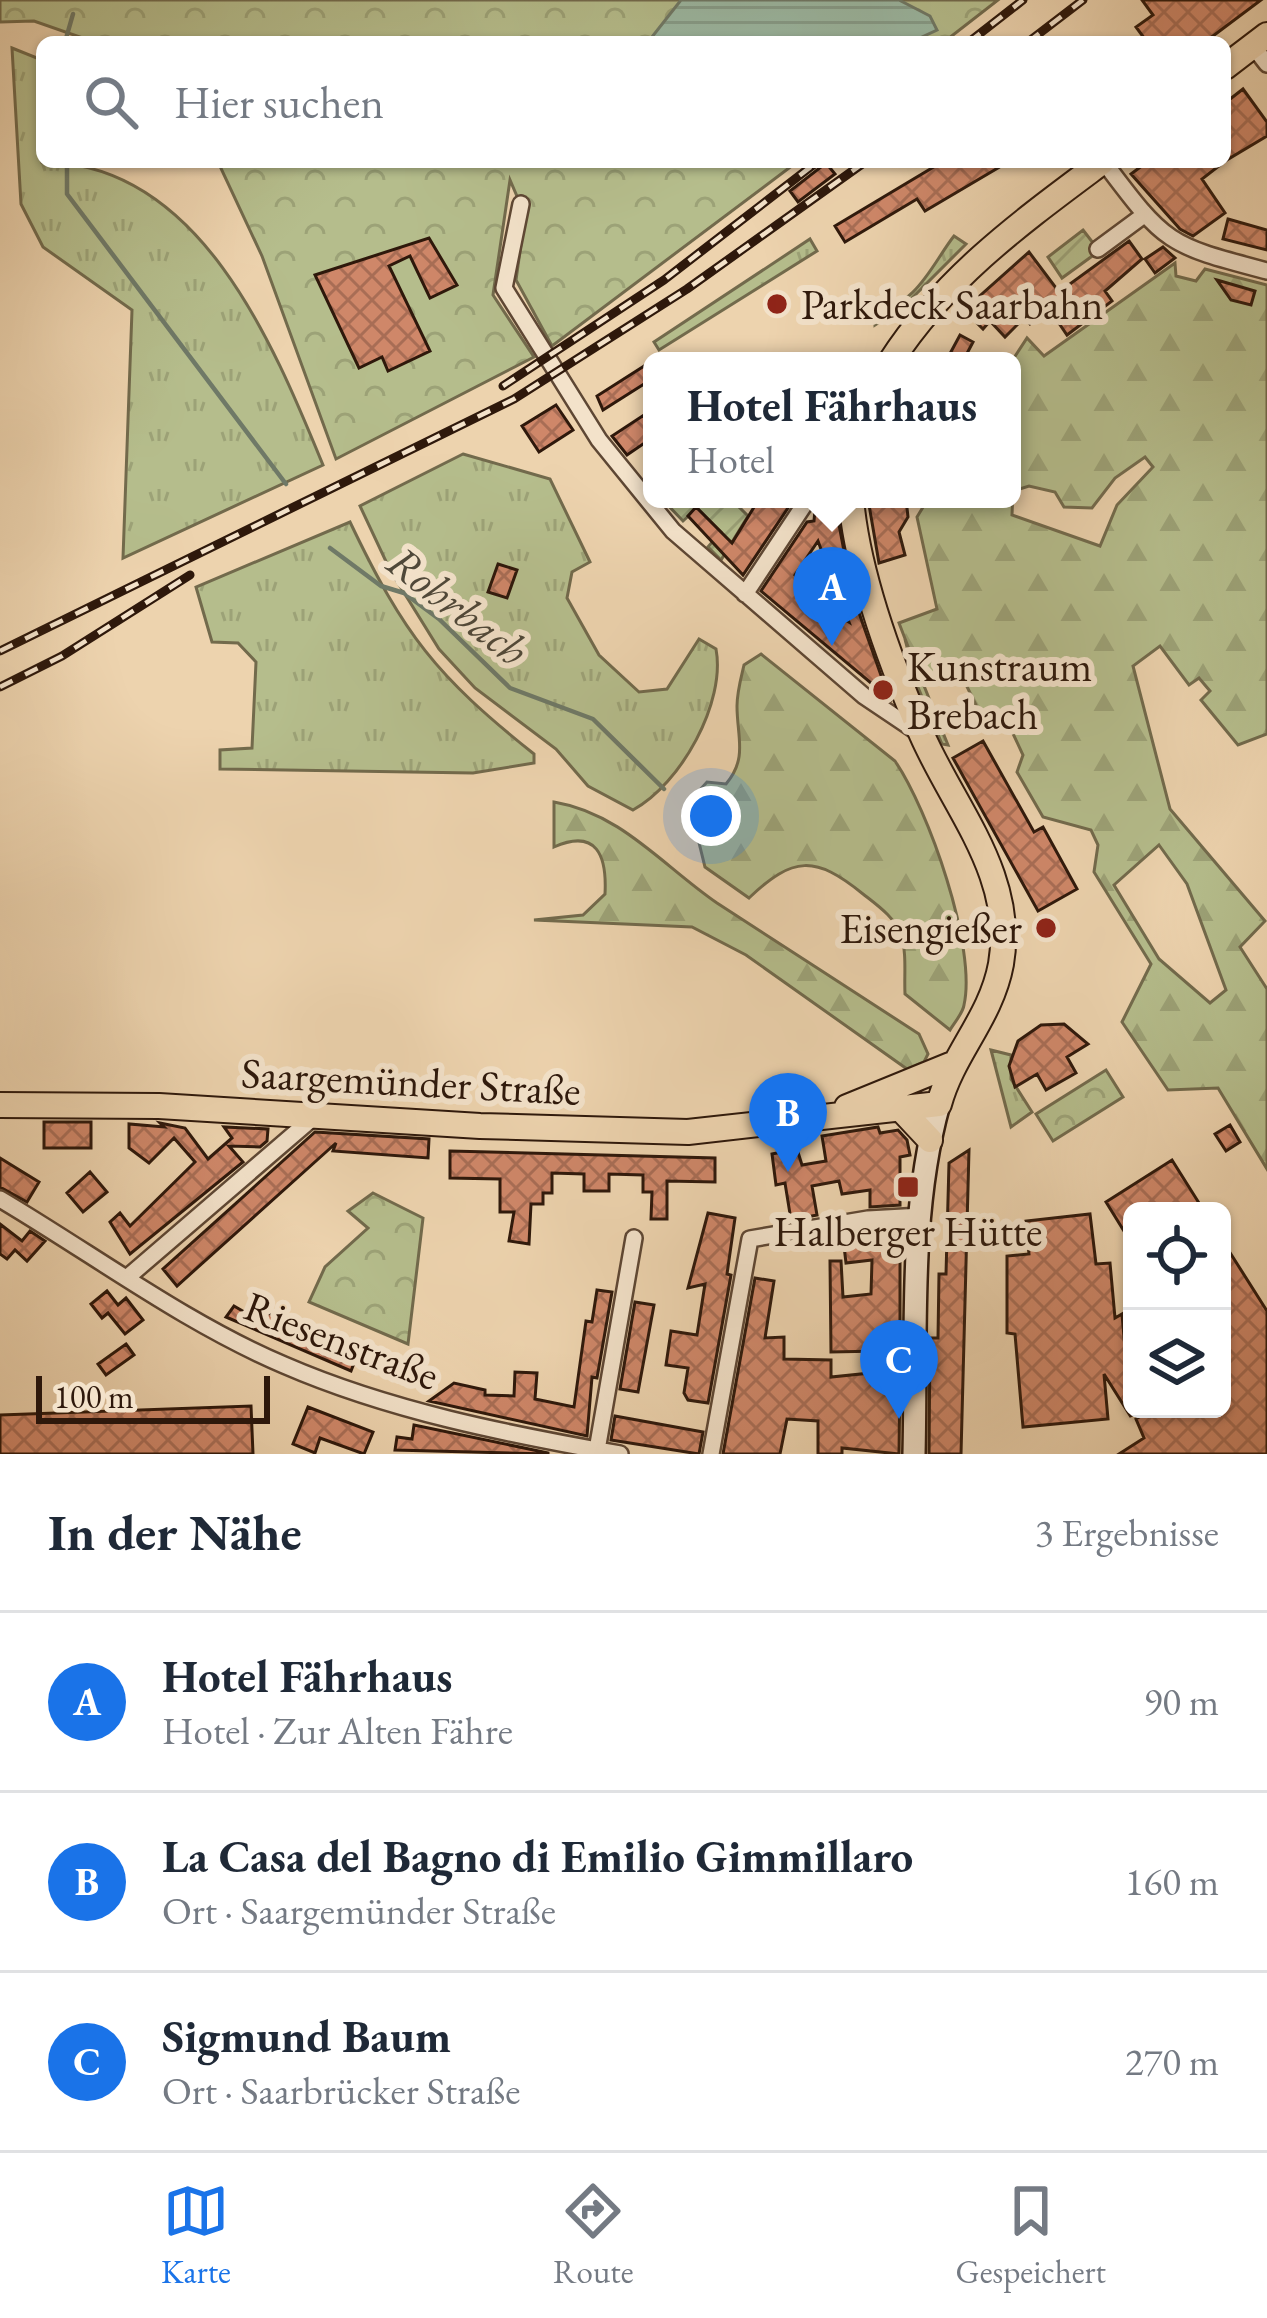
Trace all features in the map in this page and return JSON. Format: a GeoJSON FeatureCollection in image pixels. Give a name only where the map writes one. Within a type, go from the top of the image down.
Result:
{"type":"FeatureCollection","features":[{"type":"Feature","properties":{"kind":"main road"},"geometry":{"type":"LineString","coordinates":[[1231,64],[1262,48]]}},
{"type":"Feature","properties":{"kind":"main road"},"geometry":{"type":"LineString","coordinates":[[898,352],[997,240],[1095,168]]}},
{"type":"Feature","properties":{"kind":"main road"},"geometry":{"type":"LineString","coordinates":[[853,508],[870,583],[922,734],[991,868],[1002,919],[994,993],[976,1034],[950,1065],[903,1097],[930,1140]]}},
{"type":"Feature","properties":{"kind":"main road"},"geometry":{"type":"LineString","coordinates":[[914,1454],[922,1216],[930,1140],[950,1065]]}},
{"type":"Feature","properties":{"kind":"main road","name":"Saargemünder Straße"},"geometry":{"type":"LineString","coordinates":[[0,1105],[317,1114],[599,1132],[719,1131],[817,1118],[903,1097],[939,1104]]}},
{"type":"Feature","properties":{"kind":"street"},"geometry":{"type":"LineString","coordinates":[[1108,168],[1144,215],[1175,244],[1267,271]]}},
{"type":"Feature","properties":{"kind":"street"},"geometry":{"type":"LineString","coordinates":[[521,204],[504,278],[510,302],[643,497]]}},
{"type":"Feature","properties":{"kind":"street"},"geometry":{"type":"LineString","coordinates":[[1098,249],[1144,215]]}},
{"type":"Feature","properties":{"kind":"street"},"geometry":{"type":"LineString","coordinates":[[654,508],[696,554],[885,713],[922,734]]}},
{"type":"Feature","properties":{"kind":"street"},"geometry":{"type":"LineString","coordinates":[[745,594],[802,508]]}},
{"type":"Feature","properties":{"kind":"street"},"geometry":{"type":"LineString","coordinates":[[129,1276],[317,1114]]}},
{"type":"Feature","properties":{"kind":"street","name":"Riesenstraße"},"geometry":{"type":"LineString","coordinates":[[0,1199],[230,1340],[320,1380],[400,1408],[620,1454]]}},
{"type":"Feature","properties":{"kind":"street"},"geometry":{"type":"LineString","coordinates":[[711,1454],[750,1239],[868,1219],[922,1216]]}},
{"type":"Feature","properties":{"kind":"street"},"geometry":{"type":"LineString","coordinates":[[597,1450],[634,1238]]}},
{"type":"Feature","properties":{"kind":"green space"},"geometry":{"type":"Polygon","coordinates":[[[0,0],[998,0],[952,36],[77,36],[34,21],[0,22],[0,0]]]}},
{"type":"Feature","properties":{"kind":"green space"},"geometry":{"type":"Polygon","coordinates":[[[12,48],[36,58],[36,168],[97,170],[145,192],[187,226],[223,268],[254,316],[323,465],[123,558],[132,310],[43,247],[21,204],[12,48]]]}},
{"type":"Feature","properties":{"kind":"green space"},"geometry":{"type":"Polygon","coordinates":[[[221,168],[789,168],[552,346],[516,280],[525,215],[510,180],[493,295],[534,357],[336,459],[262,256],[221,168]]]}},
{"type":"Feature","properties":{"kind":"green space"},"geometry":{"type":"Polygon","coordinates":[[[1083,230],[1097,248],[1095,254],[1062,278],[1048,257],[1083,230]]]}},
{"type":"Feature","properties":{"kind":"green space"},"geometry":{"type":"Polygon","coordinates":[[[954,236],[966,244],[903,307],[875,325],[875,308],[889,307],[912,293],[954,236]]]}},
{"type":"Feature","properties":{"kind":"green space"},"geometry":{"type":"Polygon","coordinates":[[[810,239],[817,251],[659,350],[654,342],[810,239]]]}},
{"type":"Feature","properties":{"kind":"green space"},"geometry":{"type":"Polygon","coordinates":[[[1175,263],[1176,276],[1196,281],[1205,269],[1267,285],[1267,734],[1238,745],[1201,700],[1210,691],[1199,678],[1189,685],[1160,646],[1133,666],[1170,809],[1265,921],[1240,947],[1267,989],[1267,1169],[1218,1088],[1168,1090],[1122,1022],[1151,964],[1094,872],[1098,845],[1091,830],[1043,817],[1017,772],[1023,755],[1008,723],[988,730],[958,668],[922,683],[899,623],[937,609],[917,517],[922,508],[1012,508],[1012,515],[1100,546],[1117,505],[1153,467],[1145,457],[1115,478],[1092,508],[1064,507],[1055,492],[1021,488],[1018,352],[1027,338],[1044,356],[1175,263]],[[1159,845],[1114,885],[1159,959],[1210,1003],[1226,990],[1187,884],[1159,845]]]}},
{"type":"Feature","properties":{"kind":"green space"},"geometry":{"type":"Polygon","coordinates":[[[463,454],[550,479],[590,562],[572,572],[567,598],[599,655],[639,692],[667,689],[699,639],[716,649],[714,693],[696,740],[668,781],[633,810],[588,786],[556,749],[475,688],[439,649],[390,570],[360,506],[463,454]]]}},
{"type":"Feature","properties":{"kind":"green space"},"geometry":{"type":"Polygon","coordinates":[[[671,508],[697,508],[683,521],[671,508]]]}},
{"type":"Feature","properties":{"kind":"green space"},"geometry":{"type":"Polygon","coordinates":[[[697,508],[740,508],[748,516],[721,560],[708,547],[721,532],[697,508]]]}},
{"type":"Feature","properties":{"kind":"green space"},"geometry":{"type":"Polygon","coordinates":[[[350,522],[388,595],[425,651],[472,701],[534,754],[534,763],[473,773],[220,769],[220,750],[252,748],[256,662],[238,643],[212,642],[196,587],[350,522]]]}},
{"type":"Feature","properties":{"kind":"green space"},"geometry":{"type":"Polygon","coordinates":[[[905,639],[948,745],[942,744],[917,685],[905,639]]]}},
{"type":"Feature","properties":{"kind":"green space"},"geometry":{"type":"Polygon","coordinates":[[[761,654],[895,761],[908,783],[947,879],[963,949],[964,1005],[950,1030],[905,994],[899,929],[846,881],[817,867],[792,868],[749,898],[705,867],[689,802],[707,782],[726,784],[733,774],[740,747],[738,690],[744,665],[761,654]]]}},
{"type":"Feature","properties":{"kind":"green space"},"geometry":{"type":"Polygon","coordinates":[[[554,802],[621,829],[717,903],[919,1034],[928,1054],[924,1062],[907,1069],[746,955],[692,927],[534,920],[583,915],[605,894],[604,868],[596,849],[580,841],[554,847],[554,802]]]}},
{"type":"Feature","properties":{"kind":"green space"},"geometry":{"type":"Polygon","coordinates":[[[991,1050],[1011,1055],[1011,1079],[1032,1112],[1011,1127],[991,1050]]]}},
{"type":"Feature","properties":{"kind":"green space"},"geometry":{"type":"Polygon","coordinates":[[[1106,1070],[1123,1097],[1053,1141],[1036,1114],[1106,1070]]]}},
{"type":"Feature","properties":{"kind":"green space"},"geometry":{"type":"Polygon","coordinates":[[[373,1193],[423,1218],[408,1344],[309,1302],[325,1267],[368,1228],[348,1211],[373,1193]]]}},
{"type":"Feature","properties":{"kind":"shaded area"},"geometry":{"type":"Polygon","coordinates":[[[681,0],[899,0],[930,16],[937,30],[924,36],[653,36],[681,0]]]}},
{"type":"Feature","properties":{"kind":"building"},"geometry":{"type":"Polygon","coordinates":[[[1142,0],[1261,0],[1213,36],[1143,36],[1136,27],[1153,15],[1142,0]]]}},
{"type":"Feature","properties":{"kind":"building"},"geometry":{"type":"Polygon","coordinates":[[[1243,89],[1267,122],[1267,136],[1231,157],[1231,98],[1243,89]]]}},
{"type":"Feature","properties":{"kind":"building"},"geometry":{"type":"Polygon","coordinates":[[[820,168],[830,168],[835,174],[798,202],[790,191],[820,168]]]}},
{"type":"Feature","properties":{"kind":"building"},"geometry":{"type":"Polygon","coordinates":[[[932,168],[998,168],[925,211],[917,199],[845,242],[835,226],[932,168]]]}},
{"type":"Feature","properties":{"kind":"building"},"geometry":{"type":"Polygon","coordinates":[[[1139,168],[1216,168],[1202,179],[1225,213],[1193,236],[1180,229],[1131,174],[1139,168]]]}},
{"type":"Feature","properties":{"kind":"building"},"geometry":{"type":"Polygon","coordinates":[[[1228,219],[1267,230],[1267,250],[1223,239],[1228,219]]]}},
{"type":"Feature","properties":{"kind":"building"},"geometry":{"type":"Polygon","coordinates":[[[429,238],[457,285],[430,298],[410,256],[389,266],[430,351],[388,371],[382,357],[359,368],[315,275],[429,238]]]}},
{"type":"Feature","properties":{"kind":"building"},"geometry":{"type":"Polygon","coordinates":[[[1129,241],[1142,259],[1105,291],[1112,301],[1067,335],[1050,310],[1030,324],[1025,317],[1005,337],[990,321],[983,329],[964,310],[1029,252],[1059,292],[1129,241]]]}},
{"type":"Feature","properties":{"kind":"building"},"geometry":{"type":"Polygon","coordinates":[[[1163,247],[1175,258],[1155,273],[1145,259],[1163,247]]]}},
{"type":"Feature","properties":{"kind":"building"},"geometry":{"type":"Polygon","coordinates":[[[1217,280],[1255,291],[1251,305],[1231,300],[1217,280]]]}},
{"type":"Feature","properties":{"kind":"building"},"geometry":{"type":"Polygon","coordinates":[[[960,335],[973,342],[968,352],[951,352],[960,335]]]}},
{"type":"Feature","properties":{"kind":"building"},"geometry":{"type":"Polygon","coordinates":[[[643,367],[643,385],[603,410],[597,396],[643,367]]]}},
{"type":"Feature","properties":{"kind":"building"},"geometry":{"type":"Polygon","coordinates":[[[556,405],[573,430],[539,452],[522,426],[556,405]]]}},
{"type":"Feature","properties":{"kind":"building"},"geometry":{"type":"Polygon","coordinates":[[[643,416],[643,444],[627,455],[612,436],[643,416]]]}},
{"type":"Feature","properties":{"kind":"building"},"geometry":{"type":"Polygon","coordinates":[[[697,508],[732,543],[753,508],[788,508],[743,575],[688,516],[697,508]]]}},
{"type":"Feature","properties":{"kind":"building"},"geometry":{"type":"Polygon","coordinates":[[[870,508],[907,508],[908,517],[899,532],[905,555],[879,563],[870,508]]]}},
{"type":"Feature","properties":{"kind":"building"},"geometry":{"type":"Polygon","coordinates":[[[836,509],[852,593],[889,698],[761,591],[807,522],[814,521],[815,510],[836,509]],[[818,541],[795,575],[812,590],[807,596],[849,622],[818,541]]]}},
{"type":"Feature","properties":{"kind":"building"},"geometry":{"type":"Polygon","coordinates":[[[498,564],[517,570],[507,598],[488,592],[498,564]]]}},
{"type":"Feature","properties":{"kind":"building"},"geometry":{"type":"Polygon","coordinates":[[[983,741],[1034,832],[1043,827],[1077,889],[1038,911],[953,758],[983,741]]]}},
{"type":"Feature","properties":{"kind":"building"},"geometry":{"type":"Polygon","coordinates":[[[1064,1024],[1088,1044],[1067,1057],[1076,1073],[1046,1090],[1037,1074],[1015,1087],[1009,1066],[1018,1041],[1041,1025],[1064,1024]]]}},
{"type":"Feature","properties":{"kind":"building"},"geometry":{"type":"Polygon","coordinates":[[[44,1122],[91,1122],[91,1148],[44,1148],[44,1122]]]}},
{"type":"Feature","properties":{"kind":"building"},"geometry":{"type":"Polygon","coordinates":[[[160,1123],[185,1128],[208,1159],[232,1138],[224,1127],[268,1129],[267,1141],[260,1147],[229,1146],[243,1162],[130,1254],[110,1222],[120,1213],[130,1226],[195,1162],[174,1138],[149,1163],[129,1148],[129,1124],[164,1127],[160,1123]]]}},
{"type":"Feature","properties":{"kind":"building"},"geometry":{"type":"Polygon","coordinates":[[[1230,1125],[1240,1142],[1226,1151],[1215,1134],[1230,1125]]]}},
{"type":"Feature","properties":{"kind":"building"},"geometry":{"type":"Polygon","coordinates":[[[878,1127],[880,1133],[898,1130],[907,1140],[910,1155],[900,1157],[900,1205],[870,1207],[870,1190],[842,1194],[839,1181],[812,1186],[817,1215],[791,1220],[785,1183],[776,1185],[772,1154],[797,1149],[802,1165],[826,1161],[822,1136],[878,1127]]]}},
{"type":"Feature","properties":{"kind":"building"},"geometry":{"type":"Polygon","coordinates":[[[315,1132],[429,1139],[428,1158],[333,1151],[336,1143],[177,1286],[163,1269],[315,1132]]]}},
{"type":"Feature","properties":{"kind":"building"},"geometry":{"type":"Polygon","coordinates":[[[969,1150],[961,1454],[929,1454],[930,1338],[938,1338],[939,1274],[946,1274],[949,1163],[969,1150]]]}},
{"type":"Feature","properties":{"kind":"building"},"geometry":{"type":"Polygon","coordinates":[[[450,1151],[715,1158],[715,1182],[667,1181],[667,1219],[651,1219],[652,1192],[643,1192],[643,1175],[609,1174],[609,1191],[584,1191],[584,1174],[552,1173],[552,1193],[543,1193],[543,1204],[531,1204],[529,1244],[509,1241],[514,1212],[500,1212],[500,1179],[450,1178],[450,1151]]]}},
{"type":"Feature","properties":{"kind":"building"},"geometry":{"type":"Polygon","coordinates":[[[0,1158],[39,1182],[27,1202],[0,1187],[0,1158]]]}},
{"type":"Feature","properties":{"kind":"building"},"geometry":{"type":"Polygon","coordinates":[[[1172,1160],[1198,1202],[1123,1202],[1123,1229],[1106,1202],[1172,1160]]]}},
{"type":"Feature","properties":{"kind":"building"},"geometry":{"type":"Polygon","coordinates":[[[90,1172],[107,1192],[83,1212],[67,1193],[90,1172]]]}},
{"type":"Feature","properties":{"kind":"building"},"geometry":{"type":"Polygon","coordinates":[[[708,1213],[735,1218],[727,1274],[731,1275],[708,1403],[688,1400],[684,1393],[688,1368],[666,1365],[671,1331],[697,1335],[705,1284],[688,1288],[708,1213]]]}},
{"type":"Feature","properties":{"kind":"building"},"geometry":{"type":"Polygon","coordinates":[[[1090,1214],[1096,1264],[1110,1263],[1115,1318],[1122,1314],[1123,1404],[1104,1374],[1108,1419],[1023,1427],[1015,1334],[1007,1333],[1007,1256],[1029,1254],[1026,1221],[1090,1214]]]}},
{"type":"Feature","properties":{"kind":"building"},"geometry":{"type":"Polygon","coordinates":[[[0,1224],[22,1241],[30,1231],[45,1241],[27,1261],[15,1250],[7,1259],[0,1254],[0,1224]]]}},
{"type":"Feature","properties":{"kind":"building"},"geometry":{"type":"Polygon","coordinates":[[[900,1229],[900,1333],[879,1333],[880,1351],[831,1352],[830,1261],[841,1261],[843,1297],[871,1294],[872,1260],[846,1263],[844,1246],[828,1249],[826,1238],[900,1229]]]}},
{"type":"Feature","properties":{"kind":"building"},"geometry":{"type":"Polygon","coordinates":[[[1231,1254],[1267,1311],[1267,1454],[1119,1454],[1144,1438],[1136,1419],[1231,1418],[1231,1254]]]}},
{"type":"Feature","properties":{"kind":"building"},"geometry":{"type":"Polygon","coordinates":[[[755,1278],[774,1281],[765,1338],[784,1337],[784,1359],[831,1360],[831,1377],[900,1370],[899,1454],[842,1448],[842,1454],[818,1454],[818,1421],[787,1419],[780,1454],[723,1454],[755,1278]]]}},
{"type":"Feature","properties":{"kind":"building"},"geometry":{"type":"Polygon","coordinates":[[[597,1290],[612,1292],[597,1378],[592,1377],[587,1436],[429,1401],[454,1383],[485,1390],[485,1395],[514,1396],[515,1372],[537,1373],[535,1399],[574,1407],[586,1321],[592,1322],[597,1290]]]}},
{"type":"Feature","properties":{"kind":"building"},"geometry":{"type":"Polygon","coordinates":[[[107,1291],[118,1305],[126,1298],[143,1320],[125,1334],[108,1313],[102,1318],[91,1304],[107,1291]]]}},
{"type":"Feature","properties":{"kind":"building"},"geometry":{"type":"Polygon","coordinates":[[[635,1302],[654,1305],[638,1392],[620,1389],[635,1302]]]}},
{"type":"Feature","properties":{"kind":"building"},"geometry":{"type":"Polygon","coordinates":[[[234,1306],[253,1317],[257,1308],[359,1350],[351,1371],[226,1317],[234,1306]]]}},
{"type":"Feature","properties":{"kind":"building"},"geometry":{"type":"Polygon","coordinates":[[[126,1344],[134,1355],[106,1375],[98,1364],[126,1344]]]}},
{"type":"Feature","properties":{"kind":"building"},"geometry":{"type":"Polygon","coordinates":[[[251,1406],[253,1454],[0,1454],[0,1415],[251,1406]]]}},
{"type":"Feature","properties":{"kind":"building"},"geometry":{"type":"Polygon","coordinates":[[[308,1407],[373,1432],[364,1454],[320,1438],[315,1453],[293,1444],[308,1407]]]}},
{"type":"Feature","properties":{"kind":"building"},"geometry":{"type":"Polygon","coordinates":[[[615,1416],[703,1432],[699,1454],[611,1440],[615,1416]]]}},
{"type":"Feature","properties":{"kind":"building"},"geometry":{"type":"Polygon","coordinates":[[[414,1425],[548,1454],[395,1450],[397,1437],[412,1439],[414,1425]]]}},
{"type":"Feature","properties":{"kind":"waterway","name":"Rohrbach"},"geometry":{"type":"LineString","coordinates":[[67,36],[73,14]]}},
{"type":"Feature","properties":{"kind":"waterway","name":"Rohrbach"},"geometry":{"type":"LineString","coordinates":[[67,168],[67,194],[286,484]]}},
{"type":"Feature","properties":{"kind":"waterway","name":"Rohrbach"},"geometry":{"type":"LineString","coordinates":[[330,548],[381,586],[404,593],[439,619],[510,688],[593,719],[664,789]]}},
{"type":"Feature","properties":{"kind":"railway"},"geometry":{"type":"LineString","coordinates":[[977,36],[1023,0]]}},
{"type":"Feature","properties":{"kind":"railway"},"geometry":{"type":"LineString","coordinates":[[1036,36],[1083,0]]}},
{"type":"Feature","properties":{"kind":"railway"},"geometry":{"type":"LineString","coordinates":[[503,386],[664,280],[809,168]]}},
{"type":"Feature","properties":{"kind":"railway"},"geometry":{"type":"LineString","coordinates":[[0,651],[514,399],[687,289],[857,168]]}},
{"type":"Feature","properties":{"kind":"railway"},"geometry":{"type":"LineString","coordinates":[[0,687],[62,656],[190,575]]}},
{"type":"Feature","properties":{"kind":"place","name":"Parkdeck Saarbahn"},"geometry":{"type":"Point","coordinates":[777,304]}},
{"type":"Feature","properties":{"kind":"place","name":"Hotel Fährhaus"},"geometry":{"type":"Point","coordinates":[832,646]}},
{"type":"Feature","properties":{"kind":"place","name":"Kunstraum Brebach"},"geometry":{"type":"Point","coordinates":[883,690]}},
{"type":"Feature","properties":{"kind":"place","name":"Eisengießer"},"geometry":{"type":"Point","coordinates":[1046,928]}},
{"type":"Feature","properties":{"kind":"place","name":"La Casa del Bagno di Emilio Gimmillaro"},"geometry":{"type":"Point","coordinates":[788,1172]}},
{"type":"Feature","properties":{"kind":"place","name":"Halberger Hütte"},"geometry":{"type":"Point","coordinates":[908,1187]}},
{"type":"Feature","properties":{"kind":"place","name":"Sigmund Baum"},"geometry":{"type":"Point","coordinates":[899,1419]}}]}
